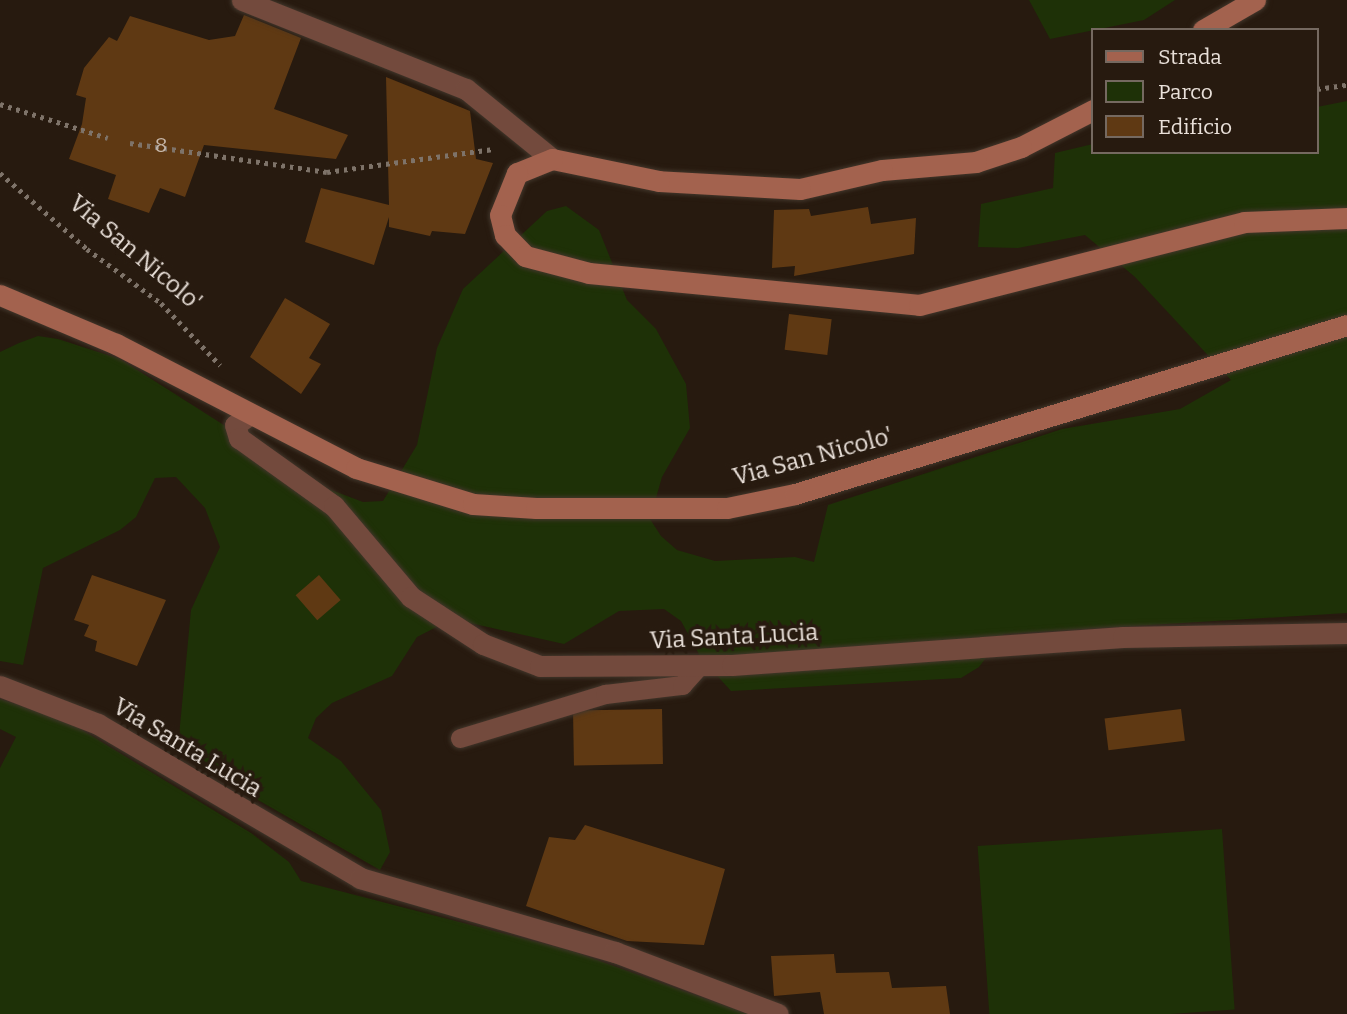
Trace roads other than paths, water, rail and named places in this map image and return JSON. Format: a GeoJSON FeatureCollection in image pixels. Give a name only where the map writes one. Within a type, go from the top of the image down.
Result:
{"type":"FeatureCollection","features":[{"type":"Feature","properties":{"kind":"street"},"geometry":{"type":"LineString","coordinates":[[242,0],[466,89],[542,161],[659,181],[800,189],[882,170],[976,162],[1092,112]]}},
{"type":"Feature","properties":{"kind":"street"},"geometry":{"type":"LineString","coordinates":[[1206,28],[1255,0]]}},
{"type":"Feature","properties":{"kind":"street"},"geometry":{"type":"LineString","coordinates":[[542,161],[517,173],[500,215],[505,235],[525,256],[589,273],[888,304],[919,305],[1244,222],[1347,218]]}},
{"type":"Feature","properties":{"kind":"street","name":"Via San Nicolo'"},"geometry":{"type":"LineString","coordinates":[[0,295],[116,344],[356,468],[473,504],[727,508],[796,494],[1347,324]]}},
{"type":"Feature","properties":{"kind":"street","name":"Via Santa Lucia"},"geometry":{"type":"LineString","coordinates":[[250,415],[235,425],[239,438],[334,506],[411,597],[483,644],[540,666],[699,666],[1123,637],[1347,633]]}},
{"type":"Feature","properties":{"kind":"street","name":"Via Santa Lucia"},"geometry":{"type":"LineString","coordinates":[[0,686],[98,724],[360,878],[615,952],[778,1014]]}},
{"type":"Feature","properties":{"kind":"lane"},"geometry":{"type":"LineString","coordinates":[[460,738],[605,694],[682,685],[699,666]]}}]}
